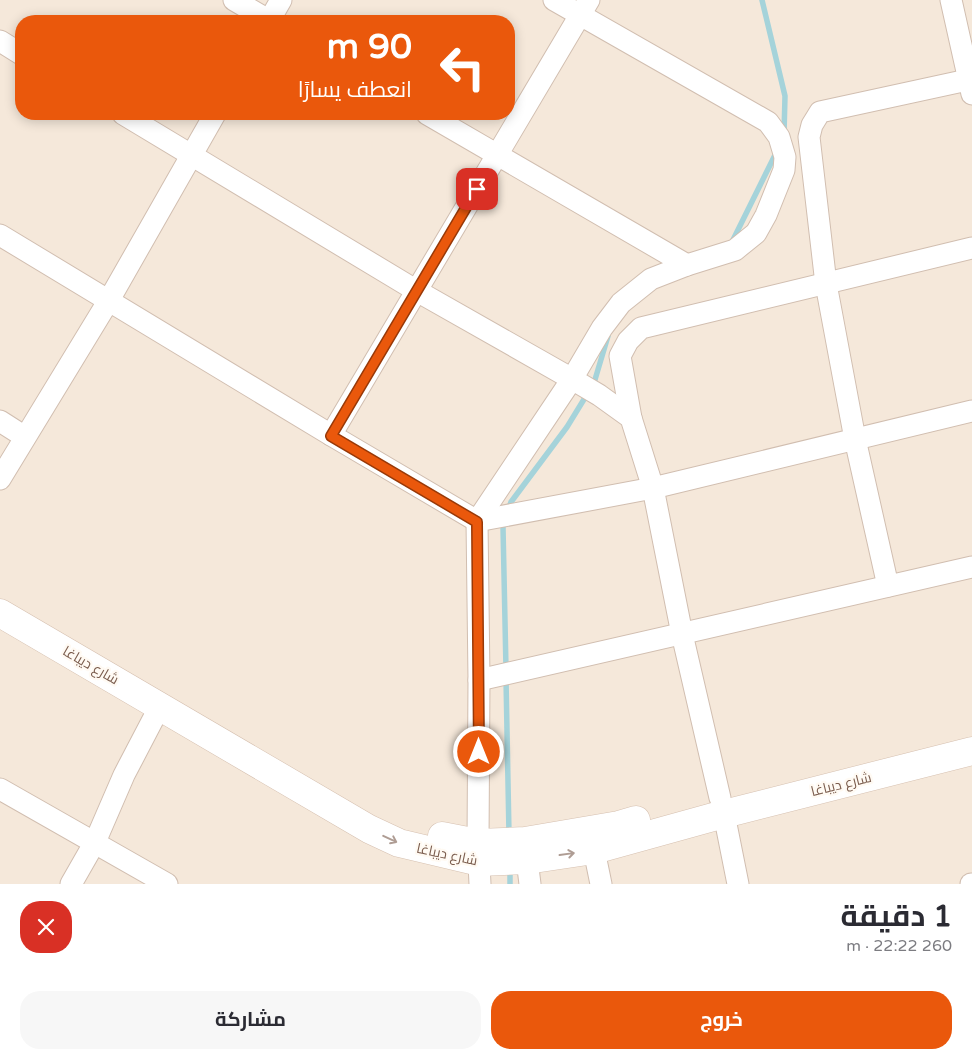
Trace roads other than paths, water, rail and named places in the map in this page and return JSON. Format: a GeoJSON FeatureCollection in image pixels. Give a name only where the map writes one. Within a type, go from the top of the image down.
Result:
{"type":"FeatureCollection","features":[{"type":"Feature","properties":{"kind":"main road","name":"شارع ديباغا"},"geometry":{"type":"LineString","coordinates":[[0,594],[275,757],[376,813],[431,834],[479,863]]}},
{"type":"Feature","properties":{"kind":"main road","name":"شارع ديباغا"},"geometry":{"type":"LineString","coordinates":[[0,613],[369,829],[399,843],[479,863],[527,862],[594,850],[722,806],[972,735]]}},
{"type":"Feature","properties":{"kind":"main road","name":"شارع ديباغا"},"geometry":{"type":"LineString","coordinates":[[527,862],[619,825],[722,806],[972,751]]}},
{"type":"Feature","properties":{"kind":"street"},"geometry":{"type":"LineString","coordinates":[[234,0],[259,15]]}},
{"type":"Feature","properties":{"kind":"street"},"geometry":{"type":"LineString","coordinates":[[272,15],[281,0]]}},
{"type":"Feature","properties":{"kind":"street"},"geometry":{"type":"LineString","coordinates":[[479,863],[477,522],[585,387],[602,328],[621,303],[651,279],[735,250],[756,233],[766,216],[784,170],[785,157],[779,137],[768,122],[585,8],[554,0]]}},
{"type":"Feature","properties":{"kind":"street"},"geometry":{"type":"LineString","coordinates":[[888,586],[855,439],[826,284],[809,137],[812,124],[820,112],[971,85],[951,0]]}},
{"type":"Feature","properties":{"kind":"street"},"geometry":{"type":"LineString","coordinates":[[331,436],[585,8]]}},
{"type":"Feature","properties":{"kind":"street"},"geometry":{"type":"LineString","coordinates":[[0,41],[15,50]]}},
{"type":"Feature","properties":{"kind":"street"},"geometry":{"type":"LineString","coordinates":[[133,120],[417,291],[585,387],[631,418]]}},
{"type":"Feature","properties":{"kind":"street"},"geometry":{"type":"LineString","coordinates":[[0,478],[109,300],[211,120]]}},
{"type":"Feature","properties":{"kind":"street"},"geometry":{"type":"LineString","coordinates":[[437,120],[687,265]]}},
{"type":"Feature","properties":{"kind":"street"},"geometry":{"type":"LineString","coordinates":[[0,235],[331,436],[477,522],[653,488],[972,411]]}},
{"type":"Feature","properties":{"kind":"street"},"geometry":{"type":"LineString","coordinates":[[738,884],[682,634],[653,488],[631,418],[620,356],[628,341],[641,328],[972,248]]}},
{"type":"Feature","properties":{"kind":"street"},"geometry":{"type":"LineString","coordinates":[[0,421],[24,437]]}},
{"type":"Feature","properties":{"kind":"street"},"geometry":{"type":"LineString","coordinates":[[479,680],[972,567]]}},
{"type":"Feature","properties":{"kind":"street"},"geometry":{"type":"LineString","coordinates":[[71,884],[95,842],[124,775],[160,706]]}},
{"type":"Feature","properties":{"kind":"street"},"geometry":{"type":"LineString","coordinates":[[0,789],[167,884]]}},
{"type":"Feature","properties":{"kind":"street"},"geometry":{"type":"LineString","coordinates":[[594,850],[601,884]]}},
{"type":"Feature","properties":{"kind":"waterway"},"geometry":{"type":"LineString","coordinates":[[762,0],[785,96],[784,134]]}},
{"type":"Feature","properties":{"kind":"waterway"},"geometry":{"type":"LineString","coordinates":[[731,244],[777,151]]}},
{"type":"Feature","properties":{"kind":"waterway"},"geometry":{"type":"LineString","coordinates":[[508,510],[511,502],[567,427],[594,383],[608,336]]}},
{"type":"Feature","properties":{"kind":"waterway"},"geometry":{"type":"LineString","coordinates":[[505,521],[503,527],[506,669]]}},
{"type":"Feature","properties":{"kind":"waterway"},"geometry":{"type":"LineString","coordinates":[[506,679],[509,834]]}},
{"type":"Feature","properties":{"kind":"waterway"},"geometry":{"type":"LineString","coordinates":[[510,869],[510,884]]}}]}
